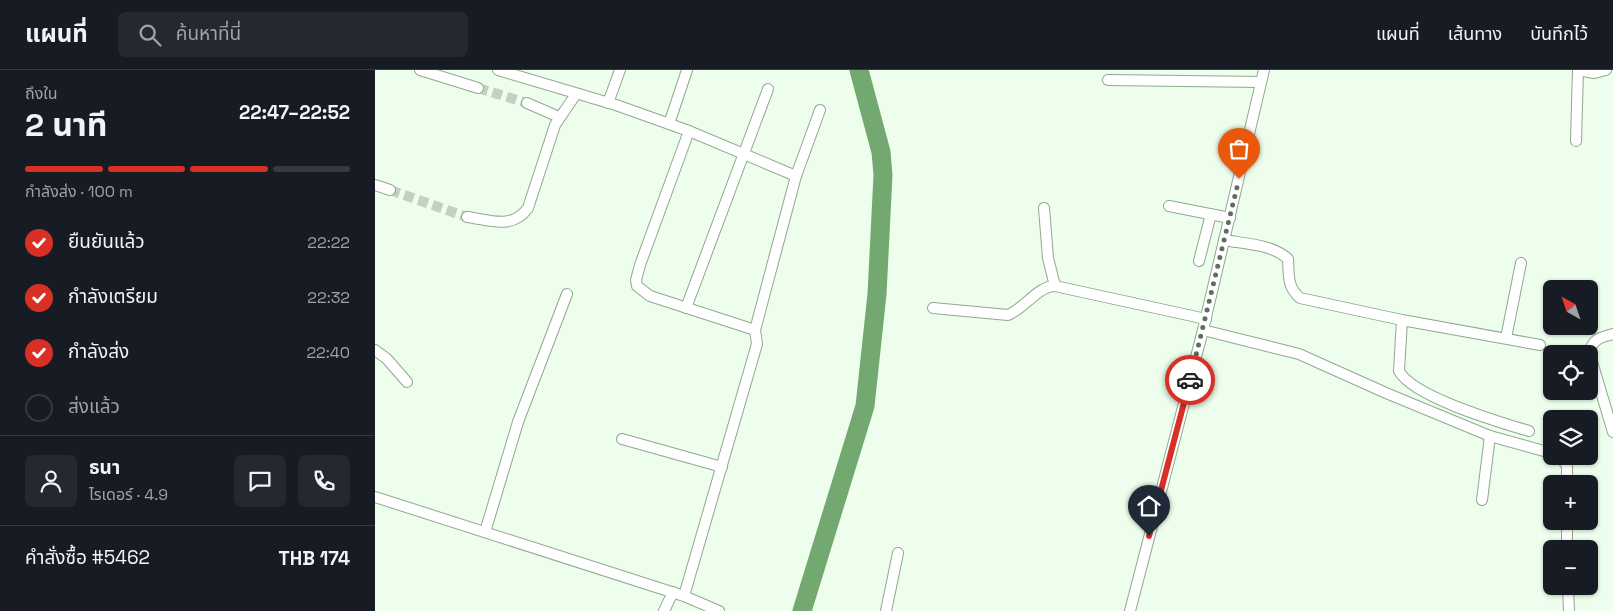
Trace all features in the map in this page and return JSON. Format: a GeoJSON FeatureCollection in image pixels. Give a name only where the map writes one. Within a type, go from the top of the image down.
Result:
{"type":"FeatureCollection","features":[{"type":"Feature","properties":{"kind":"street"},"geometry":{"type":"LineString","coordinates":[[420,70],[478,88]]}},
{"type":"Feature","properties":{"kind":"street"},"geometry":{"type":"LineString","coordinates":[[499,70],[608,103],[689,131],[796,176]]}},
{"type":"Feature","properties":{"kind":"street"},"geometry":{"type":"LineString","coordinates":[[608,103],[620,70]]}},
{"type":"Feature","properties":{"kind":"street"},"geometry":{"type":"LineString","coordinates":[[669,124],[687,70]]}},
{"type":"Feature","properties":{"kind":"street"},"geometry":{"type":"LineString","coordinates":[[1130,611],[1206,319],[1264,70]]}},
{"type":"Feature","properties":{"kind":"street"},"geometry":{"type":"LineString","coordinates":[[1576,142],[1578,70],[1594,74],[1606,70]]}},
{"type":"Feature","properties":{"kind":"street"},"geometry":{"type":"LineString","coordinates":[[1108,80],[1261,82]]}},
{"type":"Feature","properties":{"kind":"street"},"geometry":{"type":"LineString","coordinates":[[686,308],[768,89]]}},
{"type":"Feature","properties":{"kind":"street"},"geometry":{"type":"LineString","coordinates":[[467,217],[502,223],[511,222],[522,216],[528,208],[549,140],[559,117],[576,94]]}},
{"type":"Feature","properties":{"kind":"street"},"geometry":{"type":"LineString","coordinates":[[527,103],[559,117]]}},
{"type":"Feature","properties":{"kind":"street"},"geometry":{"type":"LineString","coordinates":[[684,596],[756,349],[755,330],[796,176],[820,110]]}},
{"type":"Feature","properties":{"kind":"street"},"geometry":{"type":"LineString","coordinates":[[689,131],[636,280],[637,286],[650,296],[755,330]]}},
{"type":"Feature","properties":{"kind":"street"},"geometry":{"type":"LineString","coordinates":[[375,185],[390,190]]}},
{"type":"Feature","properties":{"kind":"street"},"geometry":{"type":"LineString","coordinates":[[1169,206],[1231,218]]}},
{"type":"Feature","properties":{"kind":"street"},"geometry":{"type":"LineString","coordinates":[[1044,208],[1048,258],[1055,286]]}},
{"type":"Feature","properties":{"kind":"street"},"geometry":{"type":"LineString","coordinates":[[1199,261],[1211,214]]}},
{"type":"Feature","properties":{"kind":"street"},"geometry":{"type":"LineString","coordinates":[[1224,240],[1273,250],[1282,254],[1288,260],[1290,283],[1293,292],[1300,298],[1402,320],[1540,345]]}},
{"type":"Feature","properties":{"kind":"street"},"geometry":{"type":"LineString","coordinates":[[1506,338],[1521,263]]}},
{"type":"Feature","properties":{"kind":"street"},"geometry":{"type":"LineString","coordinates":[[933,308],[1008,315],[1016,312],[1045,288],[1055,286],[1206,319]]}},
{"type":"Feature","properties":{"kind":"street"},"geometry":{"type":"LineString","coordinates":[[485,532],[518,422],[567,294]]}},
{"type":"Feature","properties":{"kind":"street"},"geometry":{"type":"LineString","coordinates":[[1402,320],[1399,371],[1402,378],[1418,389],[1480,416],[1529,431]]}},
{"type":"Feature","properties":{"kind":"street"},"geometry":{"type":"LineString","coordinates":[[1203,330],[1299,354],[1386,393],[1490,436],[1543,451]]}},
{"type":"Feature","properties":{"kind":"street"},"geometry":{"type":"LineString","coordinates":[[1613,334],[1599,338],[1592,344],[1589,352],[1613,432]]}},
{"type":"Feature","properties":{"kind":"street"},"geometry":{"type":"LineString","coordinates":[[375,350],[387,359],[407,382]]}},
{"type":"Feature","properties":{"kind":"street"},"geometry":{"type":"LineString","coordinates":[[1482,500],[1490,436]]}},
{"type":"Feature","properties":{"kind":"street"},"geometry":{"type":"LineString","coordinates":[[621,439],[722,467]]}},
{"type":"Feature","properties":{"kind":"street"},"geometry":{"type":"LineString","coordinates":[[375,498],[673,592],[719,611]]}},
{"type":"Feature","properties":{"kind":"street"},"geometry":{"type":"LineString","coordinates":[[886,611],[898,553]]}},
{"type":"Feature","properties":{"kind":"street"},"geometry":{"type":"LineString","coordinates":[[664,611],[673,592]]}},
{"type":"Feature","properties":{"kind":"street"},"geometry":{"type":"LineString","coordinates":[[1568,595],[1569,611]]}},
{"type":"Feature","properties":{"kind":"waterway"},"geometry":{"type":"LineString","coordinates":[[802,611],[865,406],[877,294],[883,175],[881,152],[859,70]]}},
{"type":"Feature","properties":{"kind":"tunnel"},"geometry":{"type":"LineString","coordinates":[[478,88],[527,103]]}},
{"type":"Feature","properties":{"kind":"tunnel"},"geometry":{"type":"LineString","coordinates":[[390,190],[467,217]]}},
{"type":"Feature","properties":{"kind":"way so far"},"geometry":{"type":"LineString","coordinates":[[1190,380],[1239,179]]}},
{"type":"Feature","properties":{"kind":"route"},"geometry":{"type":"LineString","coordinates":[[1149,536],[1190,380]]}}]}
